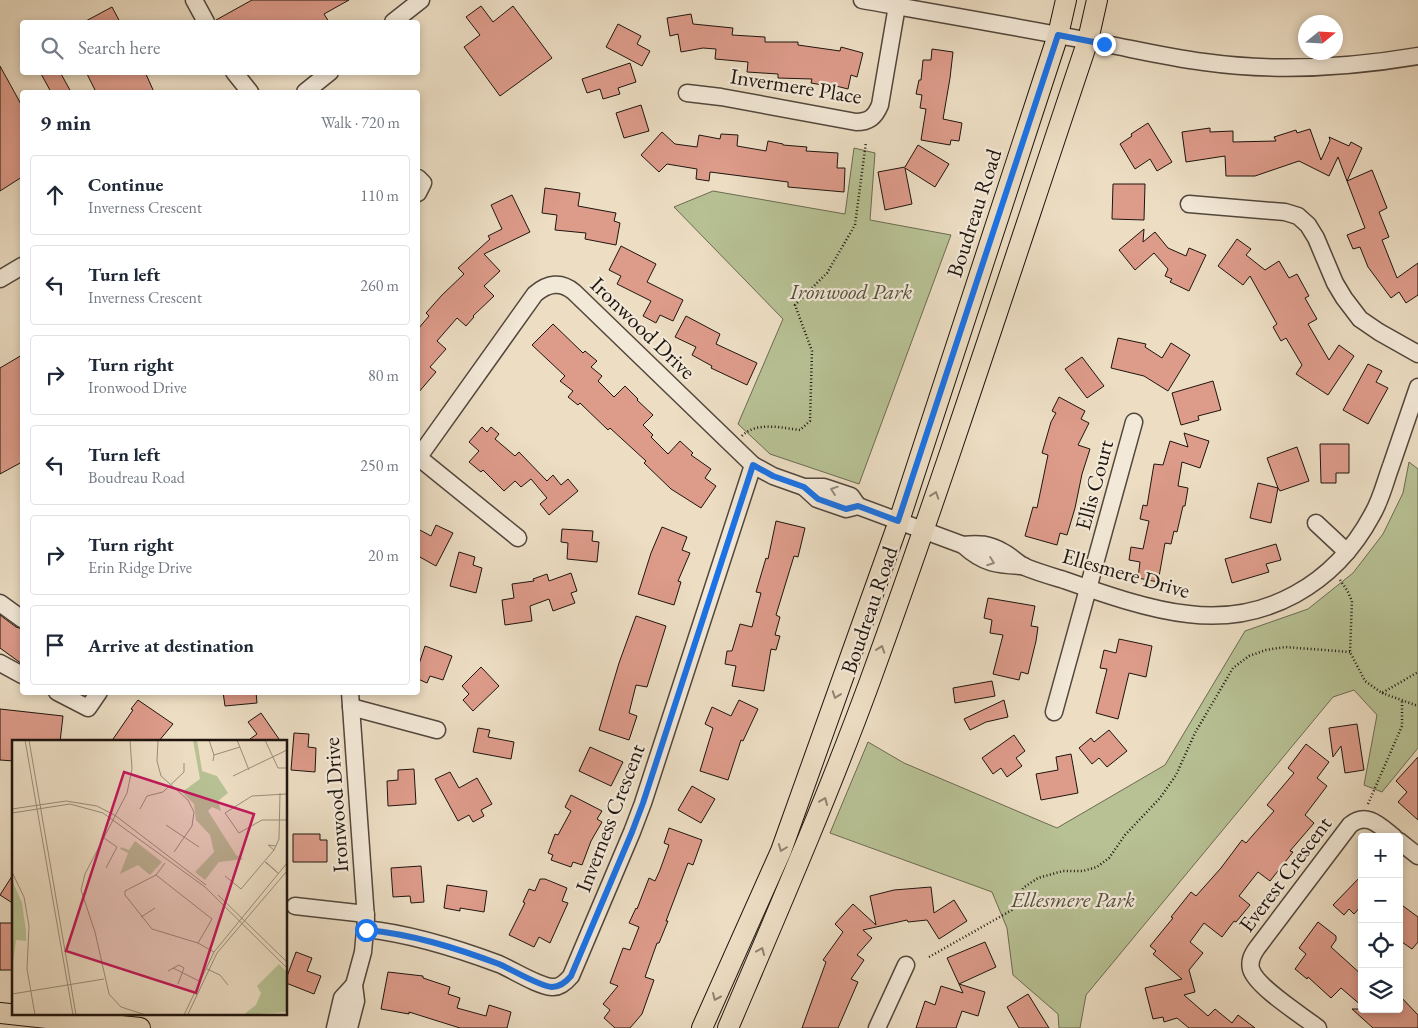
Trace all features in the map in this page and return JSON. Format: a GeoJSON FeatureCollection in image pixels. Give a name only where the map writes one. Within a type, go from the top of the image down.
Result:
{"type":"FeatureCollection","features":[{"type":"Feature","properties":{"kind":"main road","name":"Boudreau Road"},"geometry":{"type":"LineString","coordinates":[[702,1028],[781,851],[898,521],[1058,35],[1066,0]]}},
{"type":"Feature","properties":{"kind":"main road","name":"Boudreau Road"},"geometry":{"type":"LineString","coordinates":[[728,1028],[824,802],[870,679],[923,530],[1088,40],[1097,0]]}},
{"type":"Feature","properties":{"kind":"main road"},"geometry":{"type":"LineString","coordinates":[[31,1016],[140,1028]]}},
{"type":"Feature","properties":{"kind":"street"},"geometry":{"type":"LineString","coordinates":[[194,0],[205,20]]}},
{"type":"Feature","properties":{"kind":"street"},"geometry":{"type":"LineString","coordinates":[[396,20],[421,0]]}},
{"type":"Feature","properties":{"kind":"street"},"geometry":{"type":"LineString","coordinates":[[862,0],[898,3],[1187,60],[1248,67],[1346,65],[1418,56]]}},
{"type":"Feature","properties":{"kind":"street","name":"Invermere Place"},"geometry":{"type":"LineString","coordinates":[[687,93],[721,96],[856,122],[866,122],[874,116],[880,105],[898,3]]}},
{"type":"Feature","properties":{"kind":"street"},"geometry":{"type":"LineString","coordinates":[[236,75],[248,90]]}},
{"type":"Feature","properties":{"kind":"street"},"geometry":{"type":"LineString","coordinates":[[316,89],[328,75]]}},
{"type":"Feature","properties":{"kind":"street"},"geometry":{"type":"LineString","coordinates":[[1189,204],[1285,212],[1303,219],[1316,238],[1335,283],[1352,310],[1368,325],[1418,354]]}},
{"type":"Feature","properties":{"kind":"street"},"geometry":{"type":"LineString","coordinates":[[0,279],[20,267]]}},
{"type":"Feature","properties":{"kind":"street","name":"Ironwood Drive"},"geometry":{"type":"LineString","coordinates":[[420,454],[535,294],[542,288],[554,284],[568,287],[574,292],[753,465],[773,476],[804,487],[824,487],[851,496],[858,506],[898,521]]}},
{"type":"Feature","properties":{"kind":"street","name":"Ellesmere Drive"},"geometry":{"type":"LineString","coordinates":[[898,521],[963,545],[980,543],[1003,552],[1024,566],[1088,588],[1163,610],[1208,616],[1237,614],[1264,608],[1309,588],[1347,552],[1365,527],[1380,498],[1418,387]]}},
{"type":"Feature","properties":{"kind":"street","name":"Ellis Court"},"geometry":{"type":"LineString","coordinates":[[1054,712],[1134,422]]}},
{"type":"Feature","properties":{"kind":"street"},"geometry":{"type":"LineString","coordinates":[[420,459],[518,538]]}},
{"type":"Feature","properties":{"kind":"street","name":"Inverness Crescent"},"geometry":{"type":"LineString","coordinates":[[366,922],[389,932],[454,948],[512,970],[547,986],[560,986],[571,976],[643,803],[753,465]]}},
{"type":"Feature","properties":{"kind":"street"},"geometry":{"type":"LineString","coordinates":[[1316,523],[1347,552]]}},
{"type":"Feature","properties":{"kind":"street"},"geometry":{"type":"LineString","coordinates":[[0,603],[20,618]]}},
{"type":"Feature","properties":{"kind":"street"},"geometry":{"type":"LineString","coordinates":[[0,664],[20,674]]}},
{"type":"Feature","properties":{"kind":"street"},"geometry":{"type":"LineString","coordinates":[[63,695],[88,708],[96,695]]}},
{"type":"Feature","properties":{"kind":"street"},"geometry":{"type":"LineString","coordinates":[[350,700],[437,730]]}},
{"type":"Feature","properties":{"kind":"street","name":"Ironwood Drive"},"geometry":{"type":"LineString","coordinates":[[349,1028],[356,1001],[354,986],[363,952],[366,922],[350,700]]}},
{"type":"Feature","properties":{"kind":"street","name":"Everest Crescent"},"geometry":{"type":"LineString","coordinates":[[1318,1028],[1258,981],[1251,970],[1251,958],[1346,830],[1355,821],[1362,819],[1374,820],[1389,833]]}},
{"type":"Feature","properties":{"kind":"street"},"geometry":{"type":"LineString","coordinates":[[1403,844],[1418,856]]}},
{"type":"Feature","properties":{"kind":"street"},"geometry":{"type":"LineString","coordinates":[[295,906],[366,922]]}},
{"type":"Feature","properties":{"kind":"street"},"geometry":{"type":"LineString","coordinates":[[877,1028],[906,965]]}},
{"type":"Feature","properties":{"kind":"street","name":"Ironwood Drive"},"geometry":{"type":"LineString","coordinates":[[335,1028],[342,998],[354,986]]}},
{"type":"Feature","properties":{"kind":"path"},"geometry":{"type":"LineString","coordinates":[[733,446],[746,432],[766,426],[800,430],[810,421],[812,351],[794,305],[827,272],[854,225],[866,142]]}},
{"type":"Feature","properties":{"kind":"path"},"geometry":{"type":"LineString","coordinates":[[1338,576],[1352,600],[1350,652],[1365,681],[1382,693],[1418,706]]}},
{"type":"Feature","properties":{"kind":"path"},"geometry":{"type":"LineString","coordinates":[[928,957],[1005,915],[1016,905],[1023,888],[1038,878],[1063,871],[1097,867],[1109,858],[1125,835],[1160,798],[1176,775],[1195,733],[1233,668],[1249,656],[1266,650],[1286,647],[1350,652]]}},
{"type":"Feature","properties":{"kind":"path"},"geometry":{"type":"LineString","coordinates":[[1382,693],[1418,672]]}},
{"type":"Feature","properties":{"kind":"path"},"geometry":{"type":"LineString","coordinates":[[1362,819],[1402,726],[1402,700]]}},
{"type":"Feature","properties":{"kind":"green space","name":"Ironwood Park"},"geometry":{"type":"Polygon","coordinates":[[[854,148],[875,153],[870,220],[951,235],[859,484],[770,454],[738,424],[783,319],[674,207],[713,191],[845,214],[854,148]]]}},
{"type":"Feature","properties":{"kind":"green space","name":"Ellesmere Park"},"geometry":{"type":"Polygon","coordinates":[[[1409,462],[1418,469],[1418,748],[1382,792],[1364,785],[1377,715],[1354,690],[1333,697],[1086,995],[1080,1028],[1059,1028],[1058,1014],[1013,975],[1007,928],[992,892],[830,833],[868,742],[904,763],[1057,828],[1165,765],[1245,631],[1308,609],[1353,573],[1383,534],[1403,493],[1409,462]]]}},
{"type":"Feature","properties":{"kind":"building"},"geometry":{"type":"Polygon","coordinates":[[[252,0],[349,0],[324,14],[328,20],[216,20],[252,0]]]}},
{"type":"Feature","properties":{"kind":"building"},"geometry":{"type":"Polygon","coordinates":[[[481,6],[493,22],[513,6],[552,58],[500,96],[464,47],[480,35],[466,17],[481,6]]]}},
{"type":"Feature","properties":{"kind":"building"},"geometry":{"type":"Polygon","coordinates":[[[112,7],[119,20],[88,20],[112,7]]]}},
{"type":"Feature","properties":{"kind":"building"},"geometry":{"type":"Polygon","coordinates":[[[691,14],[693,24],[733,28],[732,35],[765,37],[765,42],[798,42],[798,45],[840,51],[841,47],[863,53],[857,77],[851,75],[848,89],[828,84],[828,86],[811,83],[812,79],[778,78],[778,74],[747,72],[748,62],[715,59],[716,49],[703,48],[681,52],[678,34],[670,36],[667,18],[691,14]]]}},
{"type":"Feature","properties":{"kind":"building"},"geometry":{"type":"Polygon","coordinates":[[[618,24],[641,36],[637,44],[650,51],[642,66],[606,47],[618,24]]]}},
{"type":"Feature","properties":{"kind":"building"},"geometry":{"type":"Polygon","coordinates":[[[932,49],[953,52],[943,119],[962,123],[959,141],[951,140],[950,145],[921,140],[926,109],[920,108],[922,95],[916,94],[919,80],[921,80],[923,60],[931,60],[932,49]]]}},
{"type":"Feature","properties":{"kind":"building"},"geometry":{"type":"Polygon","coordinates":[[[630,63],[636,82],[618,88],[620,94],[603,99],[600,89],[587,93],[582,79],[630,63]]]}},
{"type":"Feature","properties":{"kind":"building"},"geometry":{"type":"Polygon","coordinates":[[[0,66],[20,102],[20,178],[0,191],[0,66]]]}},
{"type":"Feature","properties":{"kind":"building"},"geometry":{"type":"Polygon","coordinates":[[[42,75],[62,75],[70,90],[50,90],[42,75]]]}},
{"type":"Feature","properties":{"kind":"building"},"geometry":{"type":"Polygon","coordinates":[[[88,75],[146,75],[153,90],[95,90],[88,75]]]}},
{"type":"Feature","properties":{"kind":"building"},"geometry":{"type":"Polygon","coordinates":[[[641,105],[649,131],[624,138],[616,113],[641,105]]]}},
{"type":"Feature","properties":{"kind":"building"},"geometry":{"type":"Polygon","coordinates":[[[1148,123],[1172,162],[1157,171],[1150,159],[1135,169],[1120,144],[1148,123]]]}},
{"type":"Feature","properties":{"kind":"building"},"geometry":{"type":"Polygon","coordinates":[[[1210,128],[1210,132],[1233,131],[1233,142],[1276,141],[1274,137],[1296,130],[1297,133],[1310,129],[1321,160],[1330,140],[1329,137],[1349,146],[1351,142],[1362,148],[1347,181],[1338,157],[1329,176],[1299,161],[1255,176],[1226,176],[1225,156],[1186,162],[1182,132],[1210,128]]]}},
{"type":"Feature","properties":{"kind":"building"},"geometry":{"type":"Polygon","coordinates":[[[662,132],[675,144],[697,147],[699,135],[720,139],[721,134],[738,135],[737,146],[766,151],[768,141],[783,145],[807,147],[806,151],[838,153],[837,168],[845,168],[844,192],[788,187],[788,182],[710,172],[709,181],[696,179],[697,169],[667,164],[659,172],[641,155],[662,132]]]}},
{"type":"Feature","properties":{"kind":"building"},"geometry":{"type":"Polygon","coordinates":[[[918,145],[949,164],[935,187],[905,168],[912,204],[885,210],[878,172],[905,167],[918,145]]]}},
{"type":"Feature","properties":{"kind":"building"},"geometry":{"type":"Polygon","coordinates":[[[1372,170],[1387,208],[1379,212],[1389,237],[1382,240],[1397,278],[1418,263],[1418,295],[1406,303],[1399,292],[1391,298],[1368,267],[1360,247],[1353,249],[1347,235],[1365,228],[1347,181],[1372,170]]]}},
{"type":"Feature","properties":{"kind":"building"},"geometry":{"type":"Polygon","coordinates":[[[1113,184],[1145,184],[1144,220],[1112,219],[1113,184]]]}},
{"type":"Feature","properties":{"kind":"building"},"geometry":{"type":"Polygon","coordinates":[[[545,188],[580,193],[578,206],[616,213],[614,221],[620,223],[616,245],[585,239],[586,233],[555,230],[557,215],[542,213],[545,188]]]}},
{"type":"Feature","properties":{"kind":"building"},"geometry":{"type":"Polygon","coordinates":[[[512,195],[530,232],[484,254],[500,271],[484,286],[494,296],[473,316],[466,326],[457,318],[437,341],[446,349],[430,367],[436,372],[420,391],[420,327],[429,316],[426,313],[464,274],[458,268],[490,239],[488,236],[502,229],[491,205],[512,195]]]}},
{"type":"Feature","properties":{"kind":"building"},"geometry":{"type":"Polygon","coordinates":[[[1144,229],[1143,242],[1155,232],[1168,248],[1186,256],[1189,248],[1206,255],[1189,291],[1170,282],[1172,279],[1165,276],[1168,269],[1154,253],[1135,270],[1119,250],[1144,229]]]}},
{"type":"Feature","properties":{"kind":"building"},"geometry":{"type":"Polygon","coordinates":[[[1237,239],[1251,249],[1246,255],[1265,270],[1279,261],[1289,278],[1297,274],[1309,296],[1305,298],[1317,319],[1308,324],[1329,360],[1339,345],[1354,356],[1328,395],[1296,374],[1302,365],[1286,338],[1281,341],[1273,327],[1277,324],[1250,276],[1243,285],[1218,266],[1237,239]]]}},
{"type":"Feature","properties":{"kind":"building"},"geometry":{"type":"Polygon","coordinates":[[[621,246],[656,264],[647,282],[683,300],[673,321],[660,315],[656,323],[643,316],[651,301],[617,284],[621,276],[609,270],[621,246]]]}},
{"type":"Feature","properties":{"kind":"building"},"geometry":{"type":"Polygon","coordinates":[[[686,316],[720,334],[716,344],[757,363],[747,385],[711,368],[712,366],[692,355],[696,347],[675,337],[686,316]]]}},
{"type":"Feature","properties":{"kind":"building"},"geometry":{"type":"Polygon","coordinates":[[[553,324],[583,353],[585,351],[597,361],[591,367],[602,376],[598,381],[614,397],[625,386],[653,415],[643,425],[653,435],[651,437],[668,454],[680,441],[693,453],[691,455],[711,469],[705,478],[716,486],[701,508],[671,489],[644,463],[646,461],[610,428],[608,430],[580,403],[578,405],[568,397],[573,391],[560,381],[565,376],[532,345],[553,324]]]}},
{"type":"Feature","properties":{"kind":"building"},"geometry":{"type":"Polygon","coordinates":[[[1118,338],[1146,344],[1145,347],[1162,358],[1171,343],[1190,355],[1168,391],[1144,376],[1111,368],[1118,338]]]}},
{"type":"Feature","properties":{"kind":"building"},"geometry":{"type":"Polygon","coordinates":[[[20,356],[20,463],[0,474],[0,368],[20,356]]]}},
{"type":"Feature","properties":{"kind":"building"},"geometry":{"type":"Polygon","coordinates":[[[1082,357],[1104,386],[1087,398],[1065,369],[1082,357]]]}},
{"type":"Feature","properties":{"kind":"building"},"geometry":{"type":"Polygon","coordinates":[[[1368,364],[1382,371],[1376,382],[1388,388],[1368,424],[1343,410],[1368,364]]]}},
{"type":"Feature","properties":{"kind":"building"},"geometry":{"type":"Polygon","coordinates":[[[1213,381],[1221,410],[1198,416],[1199,420],[1181,425],[1172,393],[1213,381]]]}},
{"type":"Feature","properties":{"kind":"building"},"geometry":{"type":"Polygon","coordinates":[[[1059,397],[1085,411],[1081,419],[1089,423],[1078,445],[1090,449],[1067,535],[1060,533],[1057,545],[1025,536],[1033,507],[1037,508],[1048,455],[1042,453],[1051,422],[1056,413],[1052,411],[1059,397]]]}},
{"type":"Feature","properties":{"kind":"building"},"geometry":{"type":"Polygon","coordinates":[[[482,427],[487,432],[491,427],[499,434],[495,439],[515,456],[519,452],[547,481],[553,475],[561,485],[568,479],[578,491],[549,515],[540,504],[547,498],[531,479],[521,487],[515,481],[504,491],[483,470],[481,472],[469,462],[479,451],[469,442],[482,427]]]}},
{"type":"Feature","properties":{"kind":"building"},"geometry":{"type":"Polygon","coordinates":[[[1184,433],[1209,441],[1200,468],[1182,462],[1178,486],[1188,488],[1185,506],[1183,506],[1177,532],[1174,531],[1171,544],[1165,543],[1158,582],[1138,578],[1140,562],[1129,560],[1131,547],[1143,549],[1149,521],[1140,519],[1143,505],[1147,506],[1154,464],[1163,465],[1170,441],[1188,447],[1184,433]]]}},
{"type":"Feature","properties":{"kind":"building"},"geometry":{"type":"Polygon","coordinates":[[[1320,444],[1349,444],[1349,473],[1336,473],[1336,483],[1321,483],[1320,444]]]}},
{"type":"Feature","properties":{"kind":"building"},"geometry":{"type":"Polygon","coordinates":[[[1297,447],[1309,481],[1280,491],[1267,458],[1297,447]]]}},
{"type":"Feature","properties":{"kind":"building"},"geometry":{"type":"Polygon","coordinates":[[[1258,483],[1278,488],[1271,523],[1250,518],[1258,483]]]}},
{"type":"Feature","properties":{"kind":"building"},"geometry":{"type":"Polygon","coordinates":[[[776,521],[805,528],[798,557],[794,556],[776,615],[780,617],[775,635],[780,636],[776,650],[771,649],[764,691],[732,686],[736,666],[725,664],[727,651],[732,651],[740,624],[752,627],[761,593],[756,592],[766,558],[768,559],[776,521]]]}},
{"type":"Feature","properties":{"kind":"building"},"geometry":{"type":"Polygon","coordinates":[[[436,525],[453,533],[436,566],[420,557],[420,530],[431,536],[436,525]]]}},
{"type":"Feature","properties":{"kind":"building"},"geometry":{"type":"Polygon","coordinates":[[[662,527],[687,537],[682,550],[690,553],[678,581],[681,582],[674,605],[638,594],[651,553],[662,527]]]}},
{"type":"Feature","properties":{"kind":"building"},"geometry":{"type":"Polygon","coordinates":[[[562,529],[593,531],[592,541],[599,542],[597,562],[567,559],[568,543],[561,542],[562,529]]]}},
{"type":"Feature","properties":{"kind":"building"},"geometry":{"type":"Polygon","coordinates":[[[1276,544],[1281,560],[1266,564],[1269,572],[1232,583],[1225,559],[1276,544]]]}},
{"type":"Feature","properties":{"kind":"building"},"geometry":{"type":"Polygon","coordinates":[[[459,552],[475,557],[473,565],[482,568],[476,593],[450,586],[459,552]]]}},
{"type":"Feature","properties":{"kind":"building"},"geometry":{"type":"Polygon","coordinates":[[[571,573],[577,591],[571,593],[575,603],[553,611],[549,599],[530,606],[532,621],[505,625],[502,600],[514,598],[512,584],[534,581],[533,579],[547,574],[549,581],[571,573]]]}},
{"type":"Feature","properties":{"kind":"building"},"geometry":{"type":"Polygon","coordinates":[[[988,598],[1035,606],[1031,626],[1038,627],[1036,641],[1028,674],[1021,672],[1019,680],[993,674],[1003,635],[990,633],[992,620],[984,618],[988,598]]]}},
{"type":"Feature","properties":{"kind":"building"},"geometry":{"type":"Polygon","coordinates":[[[0,615],[20,628],[20,663],[0,648],[0,615]]]}},
{"type":"Feature","properties":{"kind":"building"},"geometry":{"type":"Polygon","coordinates":[[[636,616],[666,626],[647,687],[636,685],[629,713],[637,716],[629,740],[599,730],[619,663],[636,616]]]}},
{"type":"Feature","properties":{"kind":"building"},"geometry":{"type":"Polygon","coordinates":[[[1119,639],[1152,646],[1146,677],[1129,673],[1118,719],[1096,713],[1107,669],[1100,668],[1104,650],[1116,653],[1119,639]]]}},
{"type":"Feature","properties":{"kind":"building"},"geometry":{"type":"Polygon","coordinates":[[[425,646],[452,656],[443,680],[430,676],[427,683],[420,680],[420,661],[425,646]]]}},
{"type":"Feature","properties":{"kind":"building"},"geometry":{"type":"Polygon","coordinates":[[[481,667],[499,686],[473,711],[463,700],[469,694],[462,686],[481,667]]]}},
{"type":"Feature","properties":{"kind":"building"},"geometry":{"type":"Polygon","coordinates":[[[992,681],[995,696],[955,703],[953,688],[992,681]]]}},
{"type":"Feature","properties":{"kind":"building"},"geometry":{"type":"Polygon","coordinates":[[[223,695],[256,695],[257,703],[225,706],[223,695]]]}},
{"type":"Feature","properties":{"kind":"building"},"geometry":{"type":"Polygon","coordinates":[[[138,700],[173,724],[160,740],[112,740],[133,710],[131,709],[138,700]]]}},
{"type":"Feature","properties":{"kind":"building"},"geometry":{"type":"Polygon","coordinates":[[[739,700],[758,709],[743,741],[741,740],[728,780],[700,771],[713,728],[705,724],[712,707],[731,716],[739,700]]]}},
{"type":"Feature","properties":{"kind":"building"},"geometry":{"type":"Polygon","coordinates":[[[1004,700],[1008,717],[986,722],[970,730],[964,719],[1004,700]]]}},
{"type":"Feature","properties":{"kind":"building"},"geometry":{"type":"Polygon","coordinates":[[[0,709],[63,716],[60,740],[12,740],[12,761],[0,760],[0,709]]]}},
{"type":"Feature","properties":{"kind":"building"},"geometry":{"type":"Polygon","coordinates":[[[261,713],[280,740],[249,740],[257,734],[248,722],[261,713]]]}},
{"type":"Feature","properties":{"kind":"building"},"geometry":{"type":"Polygon","coordinates":[[[1357,724],[1364,770],[1345,773],[1341,746],[1333,757],[1329,728],[1357,724]]]}},
{"type":"Feature","properties":{"kind":"building"},"geometry":{"type":"Polygon","coordinates":[[[478,728],[490,730],[488,737],[514,742],[511,759],[473,752],[478,728]]]}},
{"type":"Feature","properties":{"kind":"building"},"geometry":{"type":"Polygon","coordinates":[[[1109,730],[1127,751],[1107,767],[1099,758],[1092,764],[1079,748],[1091,738],[1094,742],[1109,730]]]}},
{"type":"Feature","properties":{"kind":"building"},"geometry":{"type":"Polygon","coordinates":[[[294,733],[309,734],[308,747],[316,748],[315,772],[291,770],[294,733]]]}},
{"type":"Feature","properties":{"kind":"building"},"geometry":{"type":"Polygon","coordinates":[[[1014,735],[1025,751],[1016,758],[1022,766],[1007,777],[1001,768],[993,774],[982,758],[1014,735]]]}},
{"type":"Feature","properties":{"kind":"building"},"geometry":{"type":"Polygon","coordinates":[[[1306,744],[1329,762],[1317,778],[1327,786],[1305,815],[1314,823],[1290,851],[1293,852],[1270,881],[1258,872],[1239,896],[1250,905],[1236,922],[1234,921],[1222,937],[1204,923],[1190,942],[1203,953],[1189,970],[1195,992],[1184,995],[1208,1016],[1215,1009],[1232,1023],[1238,1015],[1255,1028],[1189,1028],[1177,1018],[1164,1022],[1163,1017],[1153,1019],[1145,988],[1182,979],[1153,954],[1156,951],[1150,946],[1191,892],[1196,896],[1221,868],[1242,840],[1246,843],[1274,811],[1267,805],[1294,773],[1288,768],[1306,744]]]}},
{"type":"Feature","properties":{"kind":"building"},"geometry":{"type":"Polygon","coordinates":[[[590,747],[623,762],[611,786],[579,771],[590,747]]]}},
{"type":"Feature","properties":{"kind":"building"},"geometry":{"type":"Polygon","coordinates":[[[1071,754],[1078,793],[1041,800],[1036,774],[1058,770],[1056,757],[1071,754]]]}},
{"type":"Feature","properties":{"kind":"building"},"geometry":{"type":"Polygon","coordinates":[[[1418,757],[1418,820],[1398,802],[1407,792],[1396,781],[1418,757]]]}},
{"type":"Feature","properties":{"kind":"building"},"geometry":{"type":"Polygon","coordinates":[[[414,769],[416,804],[388,806],[387,781],[398,780],[398,770],[414,769]]]}},
{"type":"Feature","properties":{"kind":"building"},"geometry":{"type":"Polygon","coordinates":[[[450,772],[459,788],[477,778],[492,804],[481,810],[484,816],[473,822],[469,815],[458,821],[435,779],[450,772]]]}},
{"type":"Feature","properties":{"kind":"building"},"geometry":{"type":"Polygon","coordinates":[[[692,786],[715,799],[701,823],[678,810],[692,786]]]}},
{"type":"Feature","properties":{"kind":"building"},"geometry":{"type":"Polygon","coordinates":[[[571,795],[602,811],[597,819],[602,822],[591,841],[582,865],[573,862],[571,867],[551,860],[553,855],[548,853],[555,834],[558,835],[571,811],[565,807],[571,795]]]}},
{"type":"Feature","properties":{"kind":"building"},"geometry":{"type":"Polygon","coordinates":[[[669,828],[702,840],[693,865],[688,863],[666,921],[668,921],[659,943],[657,943],[645,977],[654,980],[642,1014],[630,1028],[615,1028],[604,1018],[610,1010],[603,1004],[618,986],[610,983],[623,948],[630,950],[639,927],[629,923],[637,909],[649,878],[655,881],[660,870],[669,845],[664,843],[669,828]]]}},
{"type":"Feature","properties":{"kind":"building"},"geometry":{"type":"Polygon","coordinates":[[[293,834],[320,834],[320,840],[327,840],[327,862],[293,862],[293,834]]]}},
{"type":"Feature","properties":{"kind":"building"},"geometry":{"type":"Polygon","coordinates":[[[421,866],[424,902],[411,903],[410,896],[393,897],[391,868],[421,866]]]}},
{"type":"Feature","properties":{"kind":"building"},"geometry":{"type":"Polygon","coordinates":[[[12,876],[12,903],[0,895],[12,876]]]}},
{"type":"Feature","properties":{"kind":"building"},"geometry":{"type":"Polygon","coordinates":[[[540,879],[545,879],[567,888],[562,901],[568,903],[550,943],[539,937],[534,947],[509,935],[525,903],[523,902],[529,889],[535,891],[540,879]]]}},
{"type":"Feature","properties":{"kind":"building"},"geometry":{"type":"Polygon","coordinates":[[[1358,879],[1358,910],[1354,914],[1349,909],[1344,915],[1333,905],[1358,879]]]}},
{"type":"Feature","properties":{"kind":"building"},"geometry":{"type":"Polygon","coordinates":[[[447,885],[487,891],[484,912],[460,908],[460,911],[444,908],[447,885]]]}},
{"type":"Feature","properties":{"kind":"building"},"geometry":{"type":"Polygon","coordinates":[[[931,887],[934,913],[954,900],[967,921],[939,939],[927,920],[908,922],[907,920],[863,930],[872,938],[857,955],[864,960],[851,979],[858,982],[838,1028],[802,1028],[826,962],[823,960],[843,932],[835,924],[853,904],[876,925],[870,896],[894,890],[931,887]]]}},
{"type":"Feature","properties":{"kind":"building"},"geometry":{"type":"Polygon","coordinates":[[[1403,906],[1418,917],[1418,942],[1412,949],[1403,943],[1403,906]]]}},
{"type":"Feature","properties":{"kind":"building"},"geometry":{"type":"Polygon","coordinates":[[[1318,922],[1336,936],[1336,940],[1331,947],[1358,971],[1358,1003],[1341,988],[1331,998],[1308,977],[1307,979],[1295,969],[1306,954],[1299,948],[1318,922]]]}},
{"type":"Feature","properties":{"kind":"building"},"geometry":{"type":"Polygon","coordinates":[[[0,923],[12,923],[12,970],[0,970],[0,923]]]}},
{"type":"Feature","properties":{"kind":"building"},"geometry":{"type":"Polygon","coordinates":[[[985,942],[996,967],[959,984],[947,958],[985,942]]]}},
{"type":"Feature","properties":{"kind":"building"},"geometry":{"type":"Polygon","coordinates":[[[296,952],[312,958],[307,971],[321,976],[314,994],[288,984],[288,974],[296,952]]]}},
{"type":"Feature","properties":{"kind":"building"},"geometry":{"type":"Polygon","coordinates":[[[388,972],[423,976],[423,978],[450,987],[448,994],[460,998],[457,1008],[486,1016],[489,1005],[511,1012],[507,1028],[460,1028],[409,1012],[409,1014],[381,1009],[388,972]]]}},
{"type":"Feature","properties":{"kind":"building"},"geometry":{"type":"Polygon","coordinates":[[[959,984],[985,992],[978,1016],[962,1011],[956,1028],[916,1028],[925,1001],[935,1005],[941,986],[963,993],[959,984]]]}},
{"type":"Feature","properties":{"kind":"building"},"geometry":{"type":"Polygon","coordinates":[[[1028,994],[1049,1028],[1019,1028],[1007,1007],[1028,994]]]}},
{"type":"Feature","properties":{"kind":"building"},"geometry":{"type":"Polygon","coordinates":[[[1403,999],[1418,1015],[1418,1028],[1373,1028],[1352,1009],[1358,1009],[1358,1013],[1403,1013],[1403,999]]]}},
{"type":"Feature","properties":{"kind":"route"},"geometry":{"type":"LineString","coordinates":[[366,930],[389,932],[432,941],[475,955],[547,986],[560,986],[571,976],[643,803],[753,465],[773,476],[804,487],[818,499],[846,509],[858,506],[898,521],[1058,35],[1104,44]]}}]}
